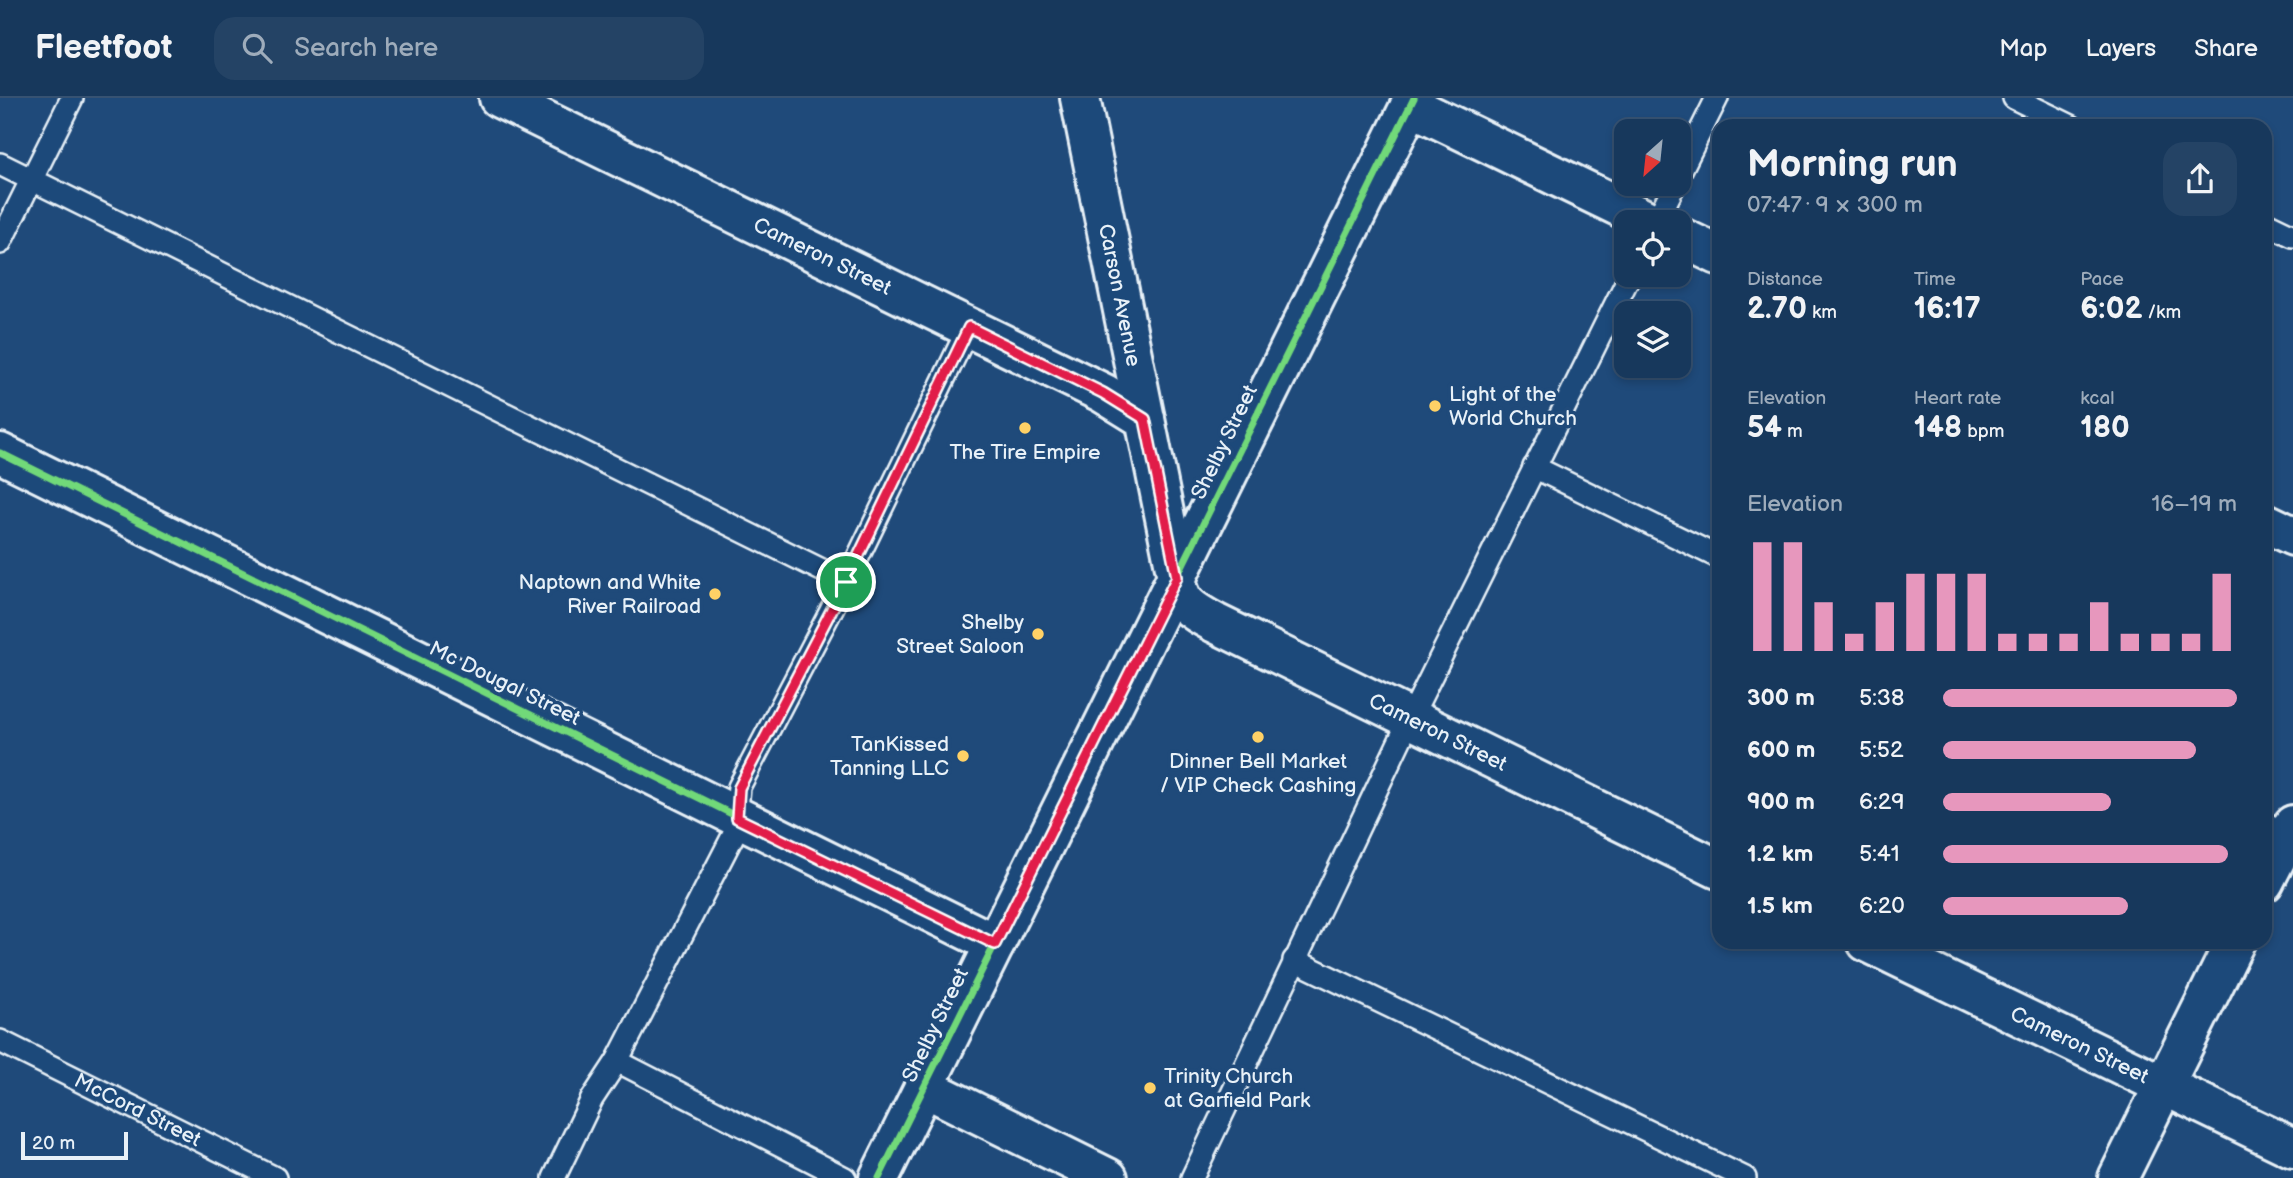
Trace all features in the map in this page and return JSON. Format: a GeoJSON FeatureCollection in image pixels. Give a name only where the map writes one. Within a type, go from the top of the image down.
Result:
{"type":"FeatureCollection","features":[{"type":"Feature","properties":{"kind":"street","name":"Cameron Street"},"geometry":{"type":"LineString","coordinates":[[499,98],[1103,393],[1145,419]]}},
{"type":"Feature","properties":{"kind":"street","name":"Carson Avenue"},"geometry":{"type":"LineString","coordinates":[[1080,98],[1177,577]]}},
{"type":"Feature","properties":{"kind":"street"},"geometry":{"type":"LineString","coordinates":[[1412,102],[1629,210]]}},
{"type":"Feature","properties":{"kind":"street","name":"Shelby Street"},"geometry":{"type":"LineString","coordinates":[[879,1178],[1412,102]]}},
{"type":"Feature","properties":{"kind":"street"},"geometry":{"type":"LineString","coordinates":[[1691,242],[1712,252]]}},
{"type":"Feature","properties":{"kind":"street","name":"Mc Dougal Street"},"geometry":{"type":"LineString","coordinates":[[0,453],[995,944]]}},
{"type":"Feature","properties":{"kind":"street"},"geometry":{"type":"LineString","coordinates":[[2272,526],[2293,536]]}},
{"type":"Feature","properties":{"kind":"street","name":"Cameron Street"},"geometry":{"type":"LineString","coordinates":[[1177,577],[1177,591],[1183,603],[1198,613],[1712,866]]}},
{"type":"Feature","properties":{"kind":"street"},"geometry":{"type":"LineString","coordinates":[[2272,862],[2285,830]]}},
{"type":"Feature","properties":{"kind":"street","name":"Cameron Street"},"geometry":{"type":"LineString","coordinates":[[1881,949],[2293,1149]]}},
{"type":"Feature","properties":{"kind":"street"},"geometry":{"type":"LineString","coordinates":[[2118,1178],[2232,949]]}},
{"type":"Feature","properties":{"kind":"street"},"geometry":{"type":"LineString","coordinates":[[924,1087],[1108,1178]]}},
{"type":"Feature","properties":{"kind":"lane"},"geometry":{"type":"LineString","coordinates":[[0,243],[72,98]]}},
{"type":"Feature","properties":{"kind":"lane"},"geometry":{"type":"LineString","coordinates":[[1691,150],[1717,98]]}},
{"type":"Feature","properties":{"kind":"lane"},"geometry":{"type":"LineString","coordinates":[[2014,98],[2056,119]]}},
{"type":"Feature","properties":{"kind":"lane"},"geometry":{"type":"LineString","coordinates":[[0,164],[846,582]]}},
{"type":"Feature","properties":{"kind":"lane"},"geometry":{"type":"LineString","coordinates":[[2272,226],[2293,236]]}},
{"type":"Feature","properties":{"kind":"lane"},"geometry":{"type":"LineString","coordinates":[[1192,1178],[1410,719],[1624,287]]}},
{"type":"Feature","properties":{"kind":"lane"},"geometry":{"type":"LineString","coordinates":[[554,1178],[592,1099],[617,1062],[735,832],[739,788],[846,582],[969,327]]}},
{"type":"Feature","properties":{"kind":"lane"},"geometry":{"type":"LineString","coordinates":[[1534,467],[1712,554]]}},
{"type":"Feature","properties":{"kind":"lane"},"geometry":{"type":"LineString","coordinates":[[1294,961],[1745,1178]]}},
{"type":"Feature","properties":{"kind":"lane","name":"McCord Street"},"geometry":{"type":"LineString","coordinates":[[0,1041],[275,1178]]}},
{"type":"Feature","properties":{"kind":"lane"},"geometry":{"type":"LineString","coordinates":[[617,1062],[845,1178]]}},
{"type":"Feature","properties":{"kind":"cycle path"},"geometry":{"type":"LineString","coordinates":[[879,1178],[1414,98]]}},
{"type":"Feature","properties":{"kind":"cycle path"},"geometry":{"type":"LineString","coordinates":[[0,453],[995,944]]}},
{"type":"Feature","properties":{"kind":"place","name":"Light of the World Church"},"geometry":{"type":"Point","coordinates":[1435,406]}},
{"type":"Feature","properties":{"kind":"place","name":"The Tire Empire"},"geometry":{"type":"Point","coordinates":[1025,428]}},
{"type":"Feature","properties":{"kind":"place","name":"Naptown and White River Railroad"},"geometry":{"type":"Point","coordinates":[715,594]}},
{"type":"Feature","properties":{"kind":"place","name":"Shelby Street Saloon"},"geometry":{"type":"Point","coordinates":[1038,634]}},
{"type":"Feature","properties":{"kind":"place","name":"Dinner Bell Market / VIP Check Cashing"},"geometry":{"type":"Point","coordinates":[1258,737]}},
{"type":"Feature","properties":{"kind":"place","name":"TanKissed Tanning LLC"},"geometry":{"type":"Point","coordinates":[963,756]}},
{"type":"Feature","properties":{"kind":"place","name":"Trinity Church at Garfield Park"},"geometry":{"type":"Point","coordinates":[1150,1088]}},
{"type":"Feature","properties":{"kind":"route"},"geometry":{"type":"LineString","coordinates":[[969,327],[1103,393],[1145,419],[1177,577],[995,944],[737,818],[739,788],[846,582],[969,327]]}}]}
